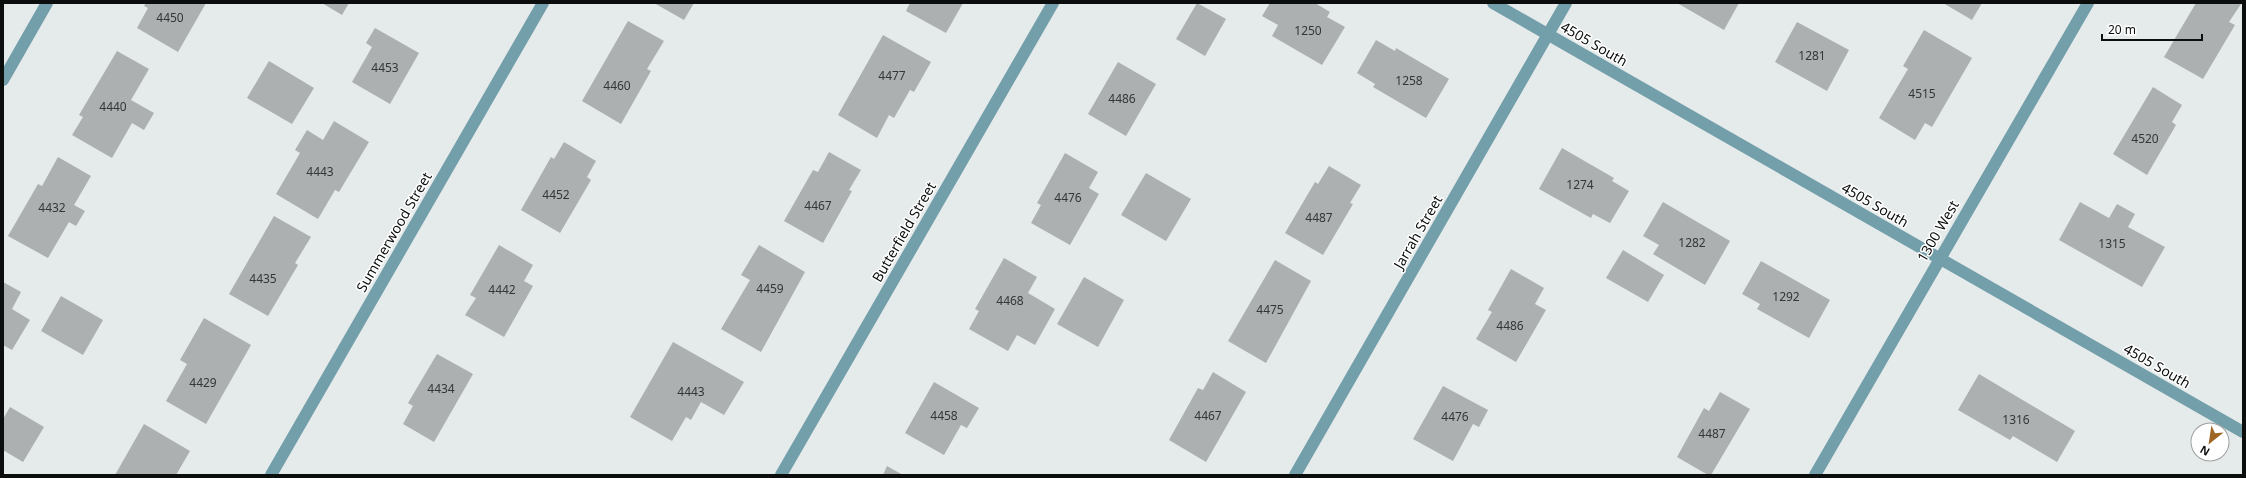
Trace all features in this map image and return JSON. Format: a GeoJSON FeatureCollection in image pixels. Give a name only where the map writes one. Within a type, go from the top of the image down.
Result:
{"type":"FeatureCollection","features":[{"type":"Feature","properties":{"kind":"street"},"geometry":{"type":"LineString","coordinates":[[3,80],[47,3]]}},
{"type":"Feature","properties":{"kind":"street","name":"Summerwood Street"},"geometry":{"type":"LineString","coordinates":[[272,475],[543,3]]}},
{"type":"Feature","properties":{"kind":"street","name":"Butterfield Street"},"geometry":{"type":"LineString","coordinates":[[781,475],[1054,3]]}},
{"type":"Feature","properties":{"kind":"street","name":"4505 South"},"geometry":{"type":"LineString","coordinates":[[1493,3],[2243,432]]}},
{"type":"Feature","properties":{"kind":"street","name":"Jarrah Street"},"geometry":{"type":"LineString","coordinates":[[1295,475],[1566,3]]}},
{"type":"Feature","properties":{"kind":"street","name":"1300 West"},"geometry":{"type":"LineString","coordinates":[[1815,475],[2088,3]]}},
{"type":"Feature","properties":{"kind":"building"},"geometry":{"type":"Polygon","coordinates":[[[146,3],[206,3],[178,52],[137,28],[148,8],[144,6],[146,3]]]}},
{"type":"Feature","properties":{"kind":"building"},"geometry":{"type":"Polygon","coordinates":[[[322,3],[349,3],[342,15],[322,3]]]}},
{"type":"Feature","properties":{"kind":"building"},"geometry":{"type":"Polygon","coordinates":[[[654,3],[694,3],[684,20],[654,3]]]}},
{"type":"Feature","properties":{"kind":"building"},"geometry":{"type":"Polygon","coordinates":[[[910,3],[963,3],[946,33],[906,11],[910,3]]]}},
{"type":"Feature","properties":{"kind":"building"},"geometry":{"type":"Polygon","coordinates":[[[1197,3],[1226,19],[1205,56],[1176,39],[1197,3]]]}},
{"type":"Feature","properties":{"kind":"building"},"geometry":{"type":"Polygon","coordinates":[[[1270,3],[1315,3],[1330,12],[1327,17],[1345,27],[1322,65],[1272,36],[1278,25],[1262,16],[1270,3]]]}},
{"type":"Feature","properties":{"kind":"building"},"geometry":{"type":"Polygon","coordinates":[[[1677,3],[1739,3],[1724,30],[1677,3]]]}},
{"type":"Feature","properties":{"kind":"building"},"geometry":{"type":"Polygon","coordinates":[[[1943,3],[1982,3],[1972,20],[1943,3]]]}},
{"type":"Feature","properties":{"kind":"building"},"geometry":{"type":"Polygon","coordinates":[[[2196,3],[2241,4],[2229,22],[2235,25],[2203,79],[2164,57],[2196,3]]]}},
{"type":"Feature","properties":{"kind":"building"},"geometry":{"type":"Polygon","coordinates":[[[628,21],[664,41],[647,69],[651,71],[621,124],[582,101],[628,21]]]}},
{"type":"Feature","properties":{"kind":"building"},"geometry":{"type":"Polygon","coordinates":[[[1797,22],[1849,50],[1827,91],[1775,62],[1797,22]]]}},
{"type":"Feature","properties":{"kind":"building"},"geometry":{"type":"Polygon","coordinates":[[[375,28],[419,53],[390,104],[352,82],[372,47],[366,43],[375,28]]]}},
{"type":"Feature","properties":{"kind":"building"},"geometry":{"type":"Polygon","coordinates":[[[1924,30],[1972,58],[1932,127],[1925,123],[1915,140],[1879,118],[1908,69],[1903,66],[1924,30]]]}},
{"type":"Feature","properties":{"kind":"building"},"geometry":{"type":"Polygon","coordinates":[[[883,35],[931,62],[914,92],[910,90],[894,118],[889,115],[877,138],[838,115],[883,35]]]}},
{"type":"Feature","properties":{"kind":"building"},"geometry":{"type":"Polygon","coordinates":[[[1376,40],[1395,51],[1396,48],[1449,79],[1426,118],[1373,87],[1375,84],[1357,73],[1376,40]]]}},
{"type":"Feature","properties":{"kind":"building"},"geometry":{"type":"Polygon","coordinates":[[[117,51],[149,69],[131,100],[154,113],[144,130],[132,123],[112,158],[72,135],[83,117],[79,115],[117,51]]]}},
{"type":"Feature","properties":{"kind":"building"},"geometry":{"type":"Polygon","coordinates":[[[269,61],[314,88],[292,124],[247,98],[269,61]]]}},
{"type":"Feature","properties":{"kind":"building"},"geometry":{"type":"Polygon","coordinates":[[[1118,62],[1156,84],[1126,136],[1088,114],[1118,62]]]}},
{"type":"Feature","properties":{"kind":"building"},"geometry":{"type":"Polygon","coordinates":[[[2153,87],[2182,105],[2172,122],[2176,125],[2147,175],[2113,154],[2153,87]]]}},
{"type":"Feature","properties":{"kind":"building"},"geometry":{"type":"Polygon","coordinates":[[[334,121],[369,142],[339,192],[335,190],[318,219],[276,194],[300,153],[295,150],[307,130],[323,140],[334,121]]]}},
{"type":"Feature","properties":{"kind":"building"},"geometry":{"type":"Polygon","coordinates":[[[564,142],[596,161],[587,177],[591,180],[560,233],[521,210],[551,157],[554,159],[564,142]]]}},
{"type":"Feature","properties":{"kind":"building"},"geometry":{"type":"Polygon","coordinates":[[[1562,148],[1614,178],[1612,181],[1629,191],[1610,223],[1593,214],[1591,218],[1539,189],[1562,148]]]}},
{"type":"Feature","properties":{"kind":"building"},"geometry":{"type":"Polygon","coordinates":[[[829,152],[861,170],[849,190],[852,191],[823,243],[784,221],[813,170],[818,172],[829,152]]]}},
{"type":"Feature","properties":{"kind":"building"},"geometry":{"type":"Polygon","coordinates":[[[1065,153],[1098,172],[1089,188],[1099,194],[1070,245],[1031,223],[1041,205],[1037,203],[1065,153]]]}},
{"type":"Feature","properties":{"kind":"building"},"geometry":{"type":"Polygon","coordinates":[[[58,157],[91,176],[74,205],[85,211],[76,226],[69,222],[48,258],[8,236],[38,184],[42,186],[58,157]]]}},
{"type":"Feature","properties":{"kind":"building"},"geometry":{"type":"Polygon","coordinates":[[[1329,166],[1361,185],[1350,203],[1353,204],[1323,255],[1285,233],[1315,182],[1318,184],[1329,166]]]}},
{"type":"Feature","properties":{"kind":"building"},"geometry":{"type":"Polygon","coordinates":[[[1146,173],[1191,199],[1166,241],[1121,215],[1146,173]]]}},
{"type":"Feature","properties":{"kind":"building"},"geometry":{"type":"Polygon","coordinates":[[[1663,202],[1730,241],[1705,285],[1653,254],[1659,245],[1643,236],[1663,202]]]}},
{"type":"Feature","properties":{"kind":"building"},"geometry":{"type":"Polygon","coordinates":[[[2080,202],[2109,218],[2117,204],[2135,214],[2128,227],[2165,247],[2142,287],[2059,240],[2080,202]]]}},
{"type":"Feature","properties":{"kind":"building"},"geometry":{"type":"Polygon","coordinates":[[[274,216],[311,237],[295,263],[298,265],[268,316],[229,294],[274,216]]]}},
{"type":"Feature","properties":{"kind":"building"},"geometry":{"type":"Polygon","coordinates":[[[499,245],[533,265],[524,281],[533,286],[504,337],[465,315],[476,298],[470,295],[499,245]]]}},
{"type":"Feature","properties":{"kind":"building"},"geometry":{"type":"Polygon","coordinates":[[[759,245],[805,272],[761,352],[721,329],[750,280],[741,275],[759,245]]]}},
{"type":"Feature","properties":{"kind":"building"},"geometry":{"type":"Polygon","coordinates":[[[1623,250],[1664,275],[1648,302],[1606,278],[1623,250]]]}},
{"type":"Feature","properties":{"kind":"building"},"geometry":{"type":"Polygon","coordinates":[[[1004,258],[1037,277],[1028,293],[1055,309],[1035,345],[1017,335],[1008,351],[969,329],[979,311],[975,309],[1004,258]]]}},
{"type":"Feature","properties":{"kind":"building"},"geometry":{"type":"Polygon","coordinates":[[[1275,260],[1311,281],[1266,363],[1228,341],[1275,260]]]}},
{"type":"Feature","properties":{"kind":"building"},"geometry":{"type":"Polygon","coordinates":[[[1761,261],[1830,300],[1809,338],[1757,309],[1760,304],[1742,294],[1761,261]]]}},
{"type":"Feature","properties":{"kind":"building"},"geometry":{"type":"Polygon","coordinates":[[[1511,269],[1544,288],[1535,304],[1546,310],[1516,362],[1476,339],[1492,312],[1488,310],[1511,269]]]}},
{"type":"Feature","properties":{"kind":"building"},"geometry":{"type":"Polygon","coordinates":[[[1084,277],[1124,300],[1098,347],[1057,324],[1084,277]]]}},
{"type":"Feature","properties":{"kind":"building"},"geometry":{"type":"Polygon","coordinates":[[[3,282],[21,292],[12,309],[30,320],[12,350],[3,345],[3,282]]]}},
{"type":"Feature","properties":{"kind":"building"},"geometry":{"type":"Polygon","coordinates":[[[61,296],[103,320],[83,355],[41,331],[61,296]]]}},
{"type":"Feature","properties":{"kind":"building"},"geometry":{"type":"Polygon","coordinates":[[[204,318],[251,345],[206,424],[166,401],[187,364],[180,360],[204,318]]]}},
{"type":"Feature","properties":{"kind":"building"},"geometry":{"type":"Polygon","coordinates":[[[673,342],[744,382],[724,415],[701,402],[691,420],[686,417],[672,441],[630,417],[673,342]]]}},
{"type":"Feature","properties":{"kind":"building"},"geometry":{"type":"Polygon","coordinates":[[[437,354],[473,374],[434,442],[403,424],[413,406],[408,403],[437,354]]]}},
{"type":"Feature","properties":{"kind":"building"},"geometry":{"type":"Polygon","coordinates":[[[1213,372],[1246,392],[1206,462],[1169,440],[1198,388],[1203,390],[1213,372]]]}},
{"type":"Feature","properties":{"kind":"building"},"geometry":{"type":"Polygon","coordinates":[[[1979,374],[2075,431],[2057,462],[2013,436],[2010,440],[1958,410],[1979,374]]]}},
{"type":"Feature","properties":{"kind":"building"},"geometry":{"type":"Polygon","coordinates":[[[934,382],[979,408],[967,428],[961,425],[944,455],[905,433],[934,382]]]}},
{"type":"Feature","properties":{"kind":"building"},"geometry":{"type":"Polygon","coordinates":[[[1443,386],[1488,410],[1479,427],[1473,424],[1453,461],[1413,439],[1443,386]]]}},
{"type":"Feature","properties":{"kind":"building"},"geometry":{"type":"Polygon","coordinates":[[[1720,392],[1750,409],[1711,475],[1708,475],[1677,457],[1704,408],[1709,411],[1720,392]]]}},
{"type":"Feature","properties":{"kind":"building"},"geometry":{"type":"Polygon","coordinates":[[[10,407],[44,427],[23,462],[3,450],[3,419],[10,407]]]}},
{"type":"Feature","properties":{"kind":"building"},"geometry":{"type":"Polygon","coordinates":[[[144,424],[190,451],[176,475],[115,475],[144,424]]]}},
{"type":"Feature","properties":{"kind":"building"},"geometry":{"type":"Polygon","coordinates":[[[887,466],[903,475],[883,475],[887,466]]]}}]}
